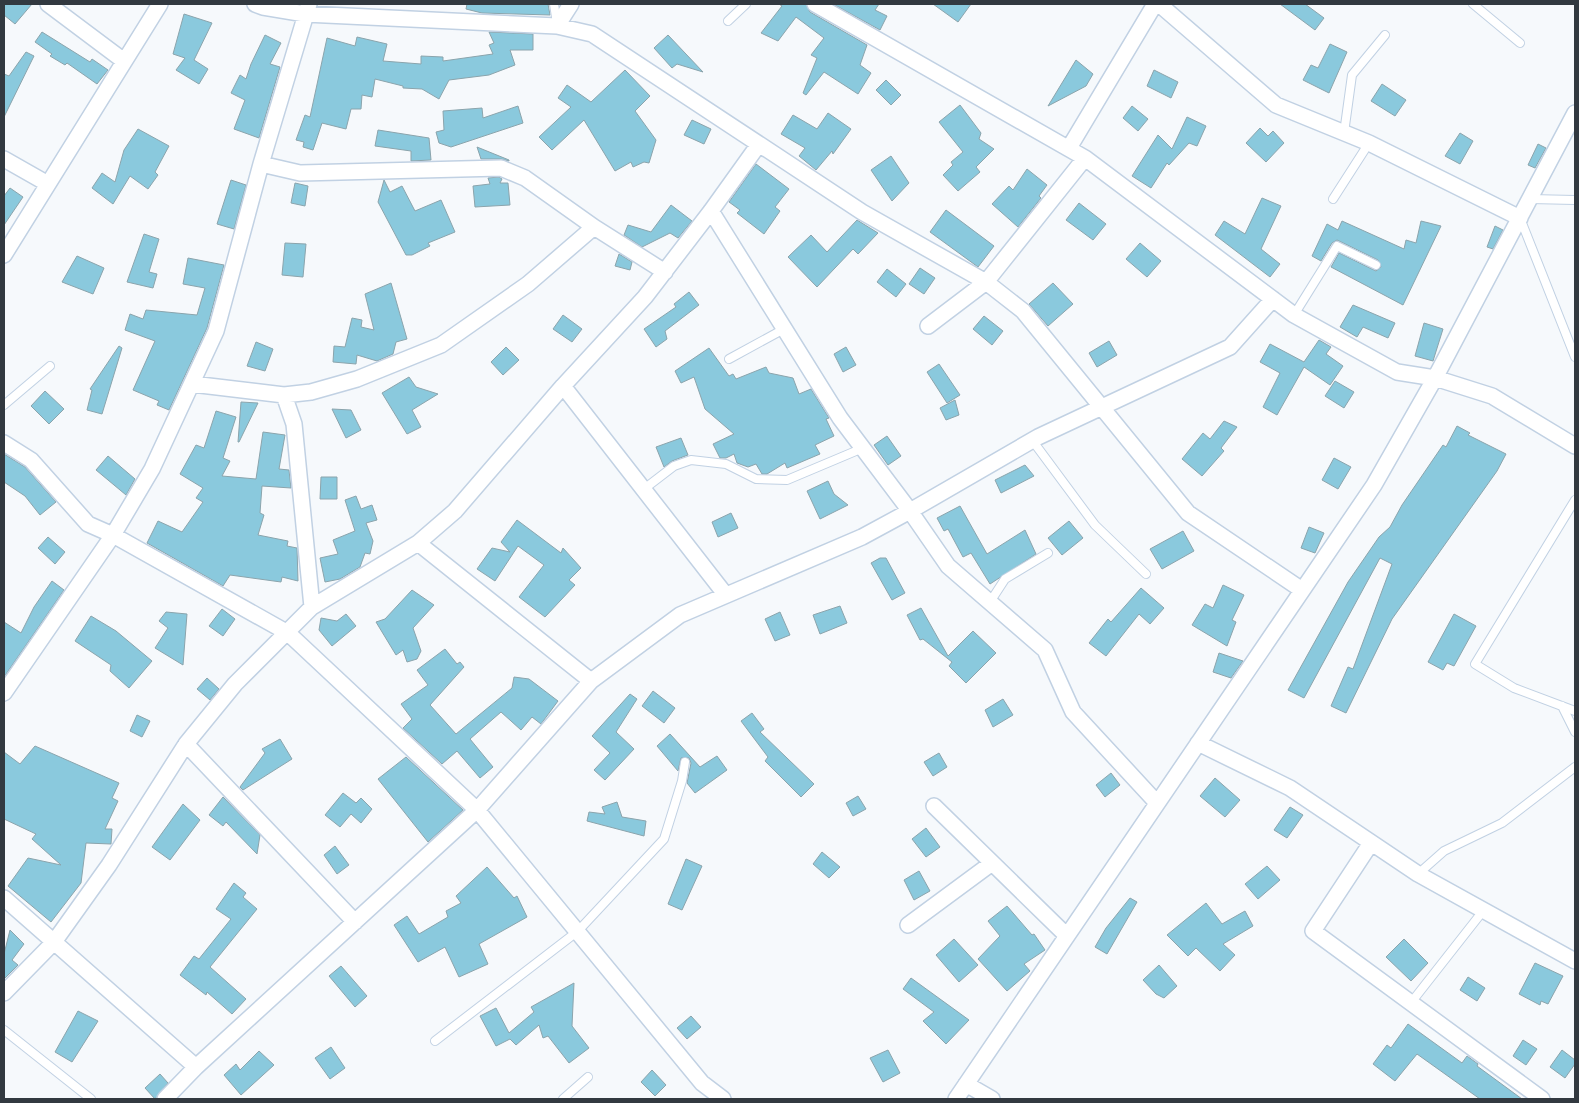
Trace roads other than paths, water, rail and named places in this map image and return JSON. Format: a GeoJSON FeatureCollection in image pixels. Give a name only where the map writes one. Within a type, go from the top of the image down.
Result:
{"type":"FeatureCollection","features":[{"type":"Feature","properties":{"kind":"street"},"geometry":{"type":"LineString","coordinates":[[48,4],[124,61]]}},
{"type":"Feature","properties":{"kind":"street"},"geometry":{"type":"LineString","coordinates":[[4,255],[160,4]]}},
{"type":"Feature","properties":{"kind":"street"},"geometry":{"type":"LineString","coordinates":[[255,4],[263,7],[557,26],[592,34],[862,212],[986,282],[1023,311],[1188,513],[1302,590]]}},
{"type":"Feature","properties":{"kind":"street"},"geometry":{"type":"LineString","coordinates":[[557,26],[571,4]]}},
{"type":"Feature","properties":{"kind":"street"},"geometry":{"type":"LineString","coordinates":[[815,4],[1085,158],[1294,315],[1397,372],[1435,378],[1492,396],[1575,446]]}},
{"type":"Feature","properties":{"kind":"street"},"geometry":{"type":"LineString","coordinates":[[1069,148],[1154,4]]}},
{"type":"Feature","properties":{"kind":"street"},"geometry":{"type":"LineString","coordinates":[[1158,4],[1276,105],[1369,143],[1520,218]]}},
{"type":"Feature","properties":{"kind":"street"},"geometry":{"type":"LineString","coordinates":[[4,693],[113,535],[152,468],[216,331],[261,164],[307,9]]}},
{"type":"Feature","properties":{"kind":"street"},"geometry":{"type":"LineString","coordinates":[[956,1099],[1374,484],[1435,378],[1575,113]]}},
{"type":"Feature","properties":{"kind":"street"},"geometry":{"type":"LineString","coordinates":[[4,993],[54,942],[109,865],[186,744],[236,684],[312,607],[418,543],[455,511],[563,386],[645,297],[711,211],[758,144]]}},
{"type":"Feature","properties":{"kind":"street"},"geometry":{"type":"LineString","coordinates":[[928,326],[986,282],[1085,158]]}},
{"type":"Feature","properties":{"kind":"street"},"geometry":{"type":"LineString","coordinates":[[4,159],[48,184]]}},
{"type":"Feature","properties":{"kind":"street"},"geometry":{"type":"LineString","coordinates":[[261,164],[300,173],[501,168],[525,178],[594,227],[664,272]]}},
{"type":"Feature","properties":{"kind":"street"},"geometry":{"type":"LineString","coordinates":[[711,211],[840,418],[910,511],[948,566],[1045,650],[1073,712],[1157,803]]}},
{"type":"Feature","properties":{"kind":"street"},"geometry":{"type":"LineString","coordinates":[[192,384],[284,395],[311,392],[357,379],[441,345],[528,284],[594,227]]}},
{"type":"Feature","properties":{"kind":"street"},"geometry":{"type":"LineString","coordinates":[[165,1099],[178,1093],[196,1068],[477,810],[591,681],[680,615],[725,594],[862,537],[1032,440],[1230,347],[1273,299]]}},
{"type":"Feature","properties":{"kind":"street"},"geometry":{"type":"LineString","coordinates":[[563,386],[725,594]]}},
{"type":"Feature","properties":{"kind":"street"},"geometry":{"type":"LineString","coordinates":[[284,395],[294,424],[312,607]]}},
{"type":"Feature","properties":{"kind":"street"},"geometry":{"type":"LineString","coordinates":[[4,443],[31,460],[88,524],[113,535],[288,633],[477,810],[702,1083],[723,1099]]}},
{"type":"Feature","properties":{"kind":"street"},"geometry":{"type":"LineString","coordinates":[[418,543],[591,681]]}},
{"type":"Feature","properties":{"kind":"street"},"geometry":{"type":"LineString","coordinates":[[1198,743],[1290,788],[1418,874],[1575,961]]}},
{"type":"Feature","properties":{"kind":"street"},"geometry":{"type":"LineString","coordinates":[[186,744],[355,922]]}},
{"type":"Feature","properties":{"kind":"street"},"geometry":{"type":"LineString","coordinates":[[934,806],[1067,936]]}},
{"type":"Feature","properties":{"kind":"street"},"geometry":{"type":"LineString","coordinates":[[1371,843],[1313,931],[1535,1097]]}},
{"type":"Feature","properties":{"kind":"street"},"geometry":{"type":"LineString","coordinates":[[908,925],[992,863]]}},
{"type":"Feature","properties":{"kind":"street"},"geometry":{"type":"LineString","coordinates":[[4,898],[196,1068]]}},
{"type":"Feature","properties":{"kind":"street"},"geometry":{"type":"LineString","coordinates":[[966,1084],[992,1099]]}},
{"type":"Feature","properties":{"kind":"lane"},"geometry":{"type":"LineString","coordinates":[[554,4],[557,26]]}},
{"type":"Feature","properties":{"kind":"lane"},"geometry":{"type":"LineString","coordinates":[[728,21],[746,4]]}},
{"type":"Feature","properties":{"kind":"lane"},"geometry":{"type":"LineString","coordinates":[[1473,4],[1520,43]]}},
{"type":"Feature","properties":{"kind":"lane"},"geometry":{"type":"LineString","coordinates":[[1344,133],[1352,75],[1385,34]]}},
{"type":"Feature","properties":{"kind":"lane"},"geometry":{"type":"LineString","coordinates":[[1333,198],[1369,143]]}},
{"type":"Feature","properties":{"kind":"lane"},"geometry":{"type":"LineString","coordinates":[[1530,199],[1575,200]]}},
{"type":"Feature","properties":{"kind":"lane"},"geometry":{"type":"LineString","coordinates":[[1520,218],[1575,357]]}},
{"type":"Feature","properties":{"kind":"lane"},"geometry":{"type":"LineString","coordinates":[[1294,315],[1337,246],[1376,265]]}},
{"type":"Feature","properties":{"kind":"lane"},"geometry":{"type":"LineString","coordinates":[[729,360],[784,329]]}},
{"type":"Feature","properties":{"kind":"lane"},"geometry":{"type":"LineString","coordinates":[[4,405],[50,366]]}},
{"type":"Feature","properties":{"kind":"lane"},"geometry":{"type":"LineString","coordinates":[[1032,440],[1095,525],[1146,574]]}},
{"type":"Feature","properties":{"kind":"lane"},"geometry":{"type":"LineString","coordinates":[[644,489],[674,466],[692,460],[726,464],[756,480],[787,480],[863,448]]}},
{"type":"Feature","properties":{"kind":"lane"},"geometry":{"type":"LineString","coordinates":[[1575,500],[1475,664],[1514,688],[1575,711]]}},
{"type":"Feature","properties":{"kind":"lane"},"geometry":{"type":"LineString","coordinates":[[990,602],[1006,578],[1048,553]]}},
{"type":"Feature","properties":{"kind":"lane"},"geometry":{"type":"LineString","coordinates":[[1562,706],[1575,732]]}},
{"type":"Feature","properties":{"kind":"lane"},"geometry":{"type":"LineString","coordinates":[[435,1041],[578,931],[664,839],[682,781],[685,762]]}},
{"type":"Feature","properties":{"kind":"lane"},"geometry":{"type":"LineString","coordinates":[[1418,874],[1444,851],[1502,823],[1575,767]]}},
{"type":"Feature","properties":{"kind":"lane"},"geometry":{"type":"LineString","coordinates":[[1410,1004],[1483,911]]}},
{"type":"Feature","properties":{"kind":"lane"},"geometry":{"type":"LineString","coordinates":[[4,1030],[91,1099]]}},
{"type":"Feature","properties":{"kind":"lane"},"geometry":{"type":"LineString","coordinates":[[564,1099],[588,1076]]}}]}
